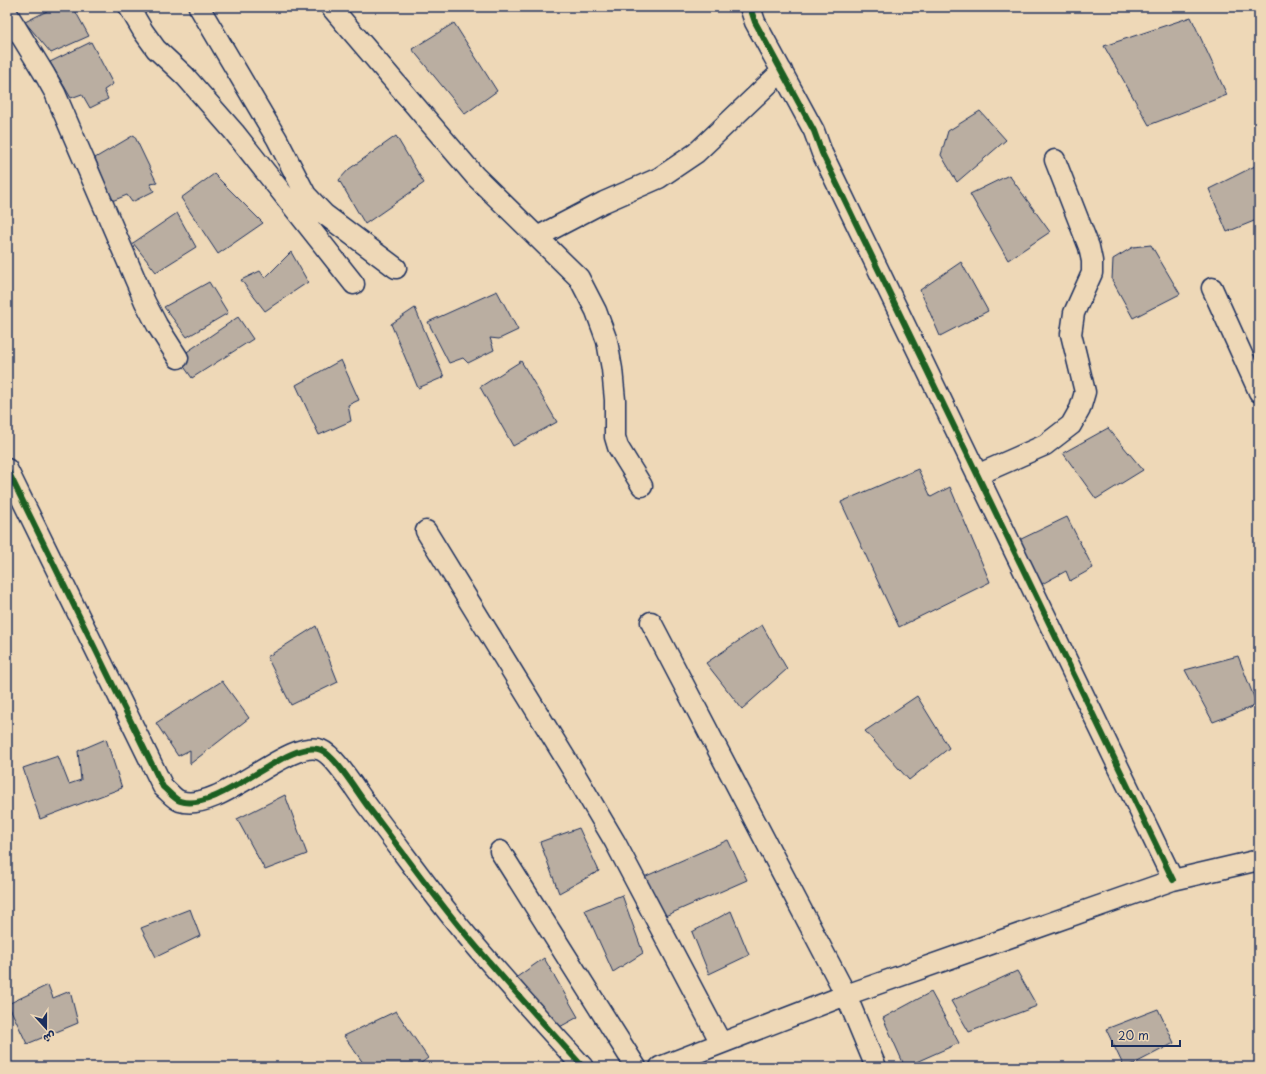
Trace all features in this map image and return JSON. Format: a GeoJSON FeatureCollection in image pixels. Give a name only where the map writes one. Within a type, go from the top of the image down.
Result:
{"type":"FeatureCollection","features":[{"type":"Feature","properties":{"kind":"street"},"geometry":{"type":"LineString","coordinates":[[130,7],[143,31],[156,49],[185,76],[234,132],[354,284]]}},
{"type":"Feature","properties":{"kind":"street"},"geometry":{"type":"LineString","coordinates":[[199,7],[277,139],[306,195],[324,214],[396,268]]}},
{"type":"Feature","properties":{"kind":"street"},"geometry":{"type":"LineString","coordinates":[[331,7],[475,176],[579,278],[596,311],[607,341],[612,369],[615,400],[615,437],[618,447],[642,486]]}},
{"type":"Feature","properties":{"kind":"street"},"geometry":{"type":"LineString","coordinates":[[750,7],[755,22],[814,131],[822,153],[1173,880]]}},
{"type":"Feature","properties":{"kind":"street"},"geometry":{"type":"LineString","coordinates":[[7,13],[46,75],[55,93],[145,302],[157,325],[178,358]]}},
{"type":"Feature","properties":{"kind":"street"},"geometry":{"type":"LineString","coordinates":[[537,237],[604,202],[659,178],[696,152],[782,71]]}},
{"type":"Feature","properties":{"kind":"street"},"geometry":{"type":"LineString","coordinates":[[977,475],[1045,445],[1070,425],[1080,409],[1085,392],[1071,334],[1074,313],[1092,273],[1092,261],[1089,247],[1055,160]]}},
{"type":"Feature","properties":{"kind":"street"},"geometry":{"type":"LineString","coordinates":[[1212,288],[1259,392]]}},
{"type":"Feature","properties":{"kind":"street"},"geometry":{"type":"LineString","coordinates":[[7,469],[164,788],[179,801],[197,802],[218,795],[292,754],[309,748],[321,750],[332,757],[363,801],[460,926],[541,1022],[583,1067]]}},
{"type":"Feature","properties":{"kind":"street"},"geometry":{"type":"LineString","coordinates":[[426,530],[572,769],[614,842],[721,1043]]}},
{"type":"Feature","properties":{"kind":"street"},"geometry":{"type":"LineString","coordinates":[[651,622],[846,995],[876,1067]]}},
{"type":"Feature","properties":{"kind":"street"},"geometry":{"type":"LineString","coordinates":[[500,851],[636,1067]]}},
{"type":"Feature","properties":{"kind":"street"},"geometry":{"type":"LineString","coordinates":[[660,1067],[846,995],[1173,880],[1259,860]]}},
{"type":"Feature","properties":{"kind":"building"},"geometry":{"type":"Polygon","coordinates":[[[55,7],[73,7],[89,36],[51,53],[25,22],[55,7]]]}},
{"type":"Feature","properties":{"kind":"building"},"geometry":{"type":"Polygon","coordinates":[[[1191,17],[1227,95],[1149,125],[1104,46],[1191,17]]]}},
{"type":"Feature","properties":{"kind":"building"},"geometry":{"type":"Polygon","coordinates":[[[454,23],[497,91],[465,114],[412,49],[454,23]]]}},
{"type":"Feature","properties":{"kind":"building"},"geometry":{"type":"Polygon","coordinates":[[[91,42],[113,84],[104,90],[108,99],[90,108],[82,94],[71,98],[50,62],[91,42]]]}},
{"type":"Feature","properties":{"kind":"building"},"geometry":{"type":"Polygon","coordinates":[[[980,111],[1006,140],[957,182],[941,155],[948,131],[980,111]]]}},
{"type":"Feature","properties":{"kind":"building"},"geometry":{"type":"Polygon","coordinates":[[[134,135],[157,183],[150,184],[154,191],[132,202],[127,195],[112,201],[95,158],[134,135]]]}},
{"type":"Feature","properties":{"kind":"building"},"geometry":{"type":"Polygon","coordinates":[[[396,136],[424,183],[365,224],[339,180],[349,169],[396,136]]]}},
{"type":"Feature","properties":{"kind":"building"},"geometry":{"type":"Polygon","coordinates":[[[1259,164],[1259,219],[1227,232],[1209,189],[1259,164]]]}},
{"type":"Feature","properties":{"kind":"building"},"geometry":{"type":"Polygon","coordinates":[[[214,174],[263,223],[218,254],[181,198],[214,174]]]}},
{"type":"Feature","properties":{"kind":"building"},"geometry":{"type":"Polygon","coordinates":[[[1009,175],[1050,232],[1008,260],[970,194],[1009,175]]]}},
{"type":"Feature","properties":{"kind":"building"},"geometry":{"type":"Polygon","coordinates":[[[177,213],[196,247],[156,272],[133,243],[177,213]]]}},
{"type":"Feature","properties":{"kind":"building"},"geometry":{"type":"Polygon","coordinates":[[[1151,245],[1180,294],[1133,318],[1112,280],[1113,259],[1133,247],[1151,245]]]}},
{"type":"Feature","properties":{"kind":"building"},"geometry":{"type":"Polygon","coordinates":[[[291,252],[308,282],[265,311],[241,280],[260,271],[265,278],[291,252]]]}},
{"type":"Feature","properties":{"kind":"building"},"geometry":{"type":"Polygon","coordinates":[[[961,262],[988,311],[940,336],[920,290],[961,262]]]}},
{"type":"Feature","properties":{"kind":"building"},"geometry":{"type":"Polygon","coordinates":[[[209,282],[228,313],[187,337],[164,307],[209,282]]]}},
{"type":"Feature","properties":{"kind":"building"},"geometry":{"type":"Polygon","coordinates":[[[497,291],[518,330],[499,339],[490,338],[494,350],[468,363],[463,358],[449,363],[428,322],[497,291]]]}},
{"type":"Feature","properties":{"kind":"building"},"geometry":{"type":"Polygon","coordinates":[[[415,308],[444,377],[418,388],[391,324],[415,308]]]}},
{"type":"Feature","properties":{"kind":"building"},"geometry":{"type":"Polygon","coordinates":[[[238,317],[253,339],[192,378],[178,358],[238,317]]]}},
{"type":"Feature","properties":{"kind":"building"},"geometry":{"type":"Polygon","coordinates":[[[341,360],[359,400],[348,405],[351,421],[319,435],[296,385],[341,360]]]}},
{"type":"Feature","properties":{"kind":"building"},"geometry":{"type":"Polygon","coordinates":[[[521,361],[557,422],[513,446],[480,387],[521,361]]]}},
{"type":"Feature","properties":{"kind":"building"},"geometry":{"type":"Polygon","coordinates":[[[1108,428],[1143,470],[1096,499],[1063,453],[1108,428]]]}},
{"type":"Feature","properties":{"kind":"building"},"geometry":{"type":"Polygon","coordinates":[[[918,469],[931,497],[950,487],[990,582],[899,627],[841,502],[918,469]]]}},
{"type":"Feature","properties":{"kind":"building"},"geometry":{"type":"Polygon","coordinates":[[[1067,517],[1093,568],[1070,581],[1066,571],[1042,584],[1017,541],[1067,517]]]}},
{"type":"Feature","properties":{"kind":"building"},"geometry":{"type":"Polygon","coordinates":[[[762,625],[787,669],[742,709],[706,663],[762,625]]]}},
{"type":"Feature","properties":{"kind":"building"},"geometry":{"type":"Polygon","coordinates":[[[316,626],[338,682],[291,705],[267,657],[316,626]]]}},
{"type":"Feature","properties":{"kind":"building"},"geometry":{"type":"Polygon","coordinates":[[[1238,656],[1257,705],[1213,722],[1185,670],[1238,656]]]}},
{"type":"Feature","properties":{"kind":"building"},"geometry":{"type":"Polygon","coordinates":[[[222,681],[249,718],[190,764],[190,750],[178,756],[156,723],[222,681]]]}},
{"type":"Feature","properties":{"kind":"building"},"geometry":{"type":"Polygon","coordinates":[[[917,696],[949,748],[909,780],[865,731],[917,696]]]}},
{"type":"Feature","properties":{"kind":"building"},"geometry":{"type":"Polygon","coordinates":[[[106,739],[122,788],[40,819],[23,768],[58,756],[69,784],[81,780],[78,751],[106,739]]]}},
{"type":"Feature","properties":{"kind":"building"},"geometry":{"type":"Polygon","coordinates":[[[285,795],[307,854],[265,870],[237,819],[285,795]]]}},
{"type":"Feature","properties":{"kind":"building"},"geometry":{"type":"Polygon","coordinates":[[[579,828],[599,871],[559,893],[540,842],[579,828]]]}},
{"type":"Feature","properties":{"kind":"building"},"geometry":{"type":"Polygon","coordinates":[[[728,840],[747,880],[665,916],[644,877],[728,840]]]}},
{"type":"Feature","properties":{"kind":"building"},"geometry":{"type":"Polygon","coordinates":[[[622,895],[643,953],[613,972],[585,910],[622,895]]]}},
{"type":"Feature","properties":{"kind":"building"},"geometry":{"type":"Polygon","coordinates":[[[190,909],[200,936],[156,957],[141,928],[190,909]]]}},
{"type":"Feature","properties":{"kind":"building"},"geometry":{"type":"Polygon","coordinates":[[[731,911],[749,955],[709,974],[692,932],[731,911]]]}},
{"type":"Feature","properties":{"kind":"building"},"geometry":{"type":"Polygon","coordinates":[[[544,958],[578,1017],[556,1029],[517,977],[544,958]]]}},
{"type":"Feature","properties":{"kind":"building"},"geometry":{"type":"Polygon","coordinates":[[[1017,971],[1037,1006],[969,1032],[951,1001],[1017,971]]]}},
{"type":"Feature","properties":{"kind":"building"},"geometry":{"type":"Polygon","coordinates":[[[48,985],[53,998],[70,991],[78,1023],[27,1044],[8,1004],[48,985]]]}},
{"type":"Feature","properties":{"kind":"building"},"geometry":{"type":"Polygon","coordinates":[[[931,992],[959,1043],[905,1067],[883,1018],[931,992]]]}},
{"type":"Feature","properties":{"kind":"building"},"geometry":{"type":"Polygon","coordinates":[[[1158,1009],[1174,1043],[1128,1067],[1124,1067],[1106,1029],[1158,1009]]]}},
{"type":"Feature","properties":{"kind":"building"},"geometry":{"type":"Polygon","coordinates":[[[396,1011],[428,1058],[416,1067],[366,1067],[344,1036],[396,1011]]]}},
{"type":"Feature","properties":{"kind":"cycle path"},"geometry":{"type":"LineString","coordinates":[[750,7],[755,22],[814,131],[822,153],[1173,880]]}},
{"type":"Feature","properties":{"kind":"cycle path"},"geometry":{"type":"LineString","coordinates":[[7,469],[163,787],[173,797],[180,801],[196,802],[214,797],[291,754],[307,749],[321,750],[340,767],[369,808],[459,926],[583,1067]]}}]}
